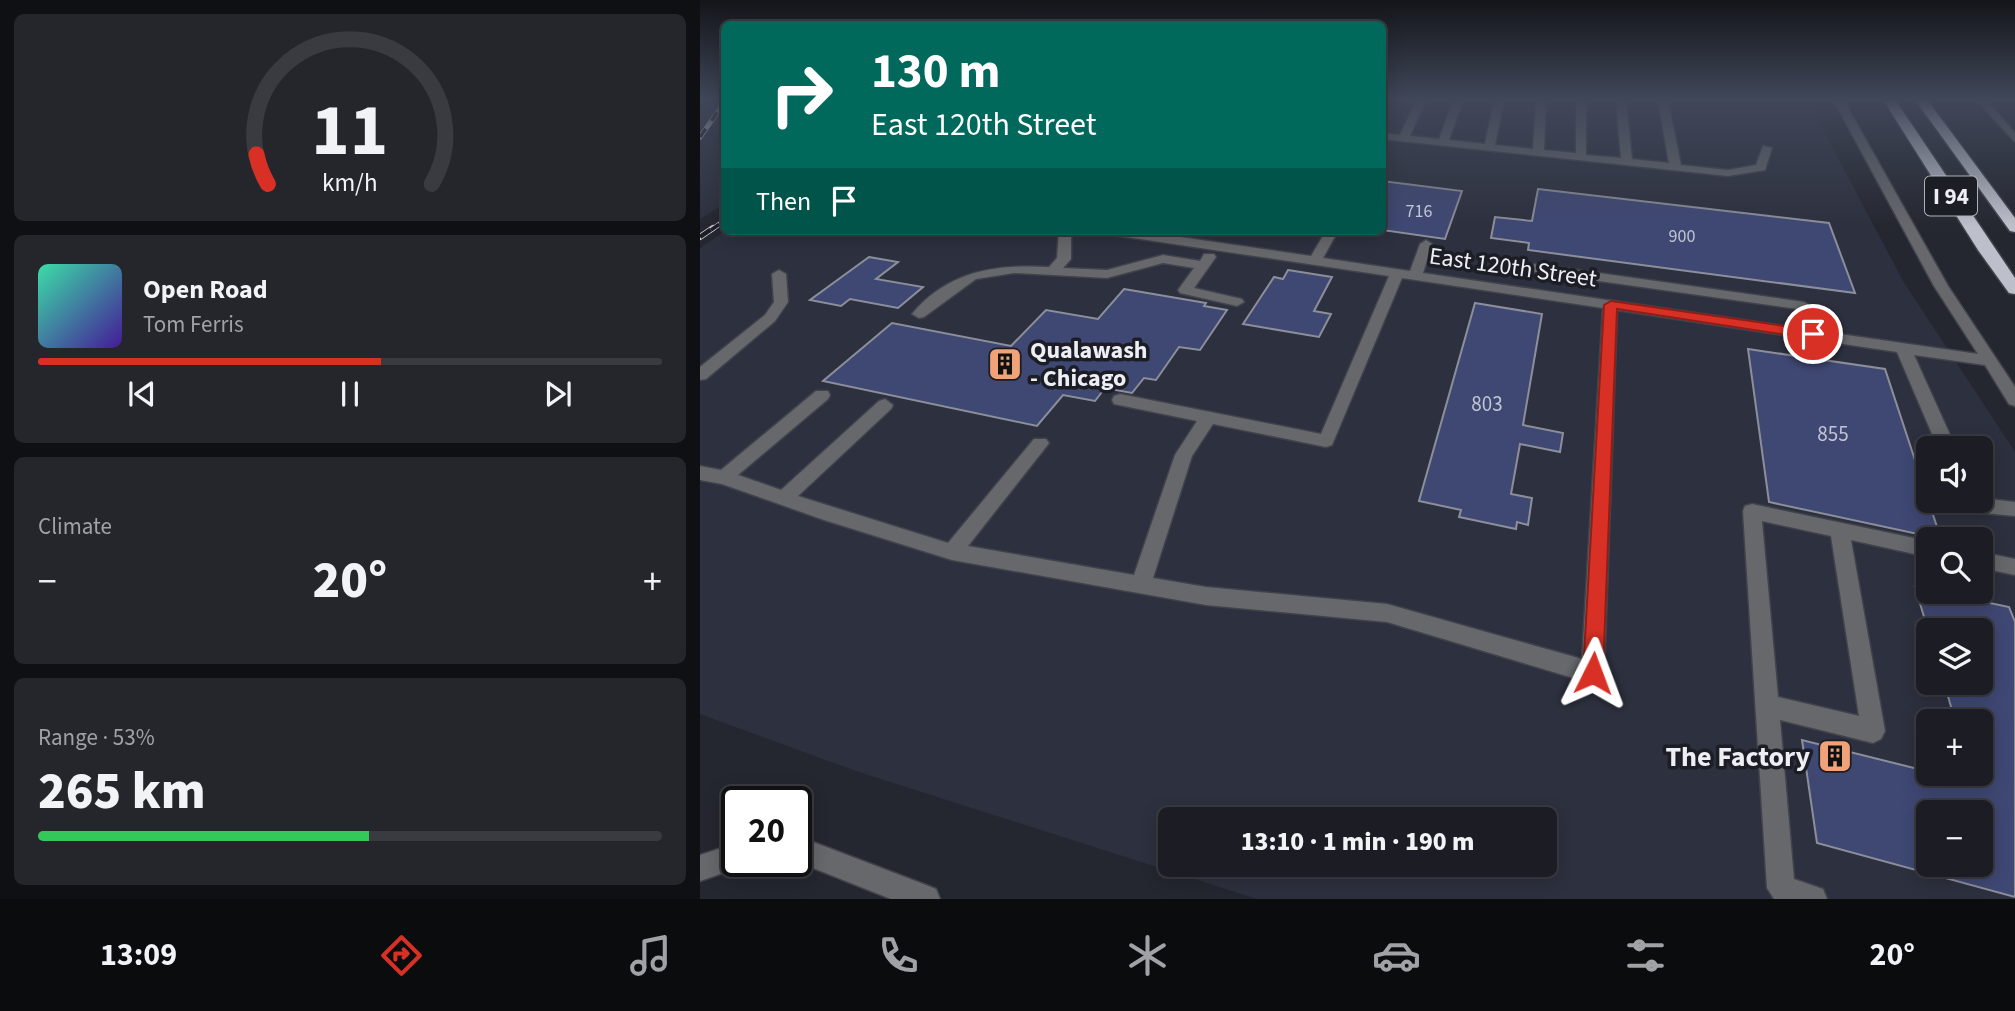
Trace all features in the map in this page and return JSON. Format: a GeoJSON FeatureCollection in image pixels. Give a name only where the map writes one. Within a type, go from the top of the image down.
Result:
{"type":"FeatureCollection","features":[{"type":"Feature","properties":{"kind":"highway","name":"I 94"},"geometry":{"type":"LineString","coordinates":[[1917,143],[1986,250],[2015,289]]}},
{"type":"Feature","properties":{"kind":"highway","name":"I 94"},"geometry":{"type":"LineString","coordinates":[[1953,143],[2015,228]]}},
{"type":"Feature","properties":{"kind":"street"},"geometry":{"type":"LineString","coordinates":[[1443,143],[1728,173],[1761,168],[1767,148]]}},
{"type":"Feature","properties":{"kind":"street"},"geometry":{"type":"LineString","coordinates":[[1489,148],[1490,143]]}},
{"type":"Feature","properties":{"kind":"street"},"geometry":{"type":"LineString","coordinates":[[1538,153],[1539,143]]}},
{"type":"Feature","properties":{"kind":"street"},"geometry":{"type":"LineString","coordinates":[[1581,143],[1581,158]]}},
{"type":"Feature","properties":{"kind":"street"},"geometry":{"type":"LineString","coordinates":[[1625,143],[1627,163]]}},
{"type":"Feature","properties":{"kind":"street"},"geometry":{"type":"LineString","coordinates":[[1671,143],[1676,169]]}},
{"type":"Feature","properties":{"kind":"street"},"geometry":{"type":"LineString","coordinates":[[1862,143],[1934,275],[2015,400]]}},
{"type":"Feature","properties":{"kind":"street"},"geometry":{"type":"LineString","coordinates":[[1054,270],[1064,259],[1065,235]]}},
{"type":"Feature","properties":{"kind":"street","name":"East 120th Street"},"geometry":{"type":"LineString","coordinates":[[1141,235],[1989,361]]}},
{"type":"Feature","properties":{"kind":"street"},"geometry":{"type":"LineString","coordinates":[[1315,261],[1330,235]]}},
{"type":"Feature","properties":{"kind":"street"},"geometry":{"type":"LineString","coordinates":[[1415,276],[1426,244]]}},
{"type":"Feature","properties":{"kind":"street"},"geometry":{"type":"LineString","coordinates":[[1217,246],[1185,290],[1237,302]]}},
{"type":"Feature","properties":{"kind":"street"},"geometry":{"type":"LineString","coordinates":[[919,314],[972,276],[1014,269],[1107,274],[1163,259],[1203,265]]}},
{"type":"Feature","properties":{"kind":"street"},"geometry":{"type":"LineString","coordinates":[[1535,268],[1804,306],[1813,334]]}},
{"type":"Feature","properties":{"kind":"street"},"geometry":{"type":"LineString","coordinates":[[1120,400],[1326,441],[1396,273]]}},
{"type":"Feature","properties":{"kind":"street"},"geometry":{"type":"LineString","coordinates":[[700,375],[770,318],[781,302],[779,274]]}},
{"type":"Feature","properties":{"kind":"street"},"geometry":{"type":"LineString","coordinates":[[1717,293],[1721,321]]}},
{"type":"Feature","properties":{"kind":"street"},"geometry":{"type":"LineString","coordinates":[[700,473],[724,477],[783,499],[952,552],[1140,586],[1387,613],[1593,673],[1611,305]]}},
{"type":"Feature","properties":{"kind":"street"},"geometry":{"type":"LineString","coordinates":[[1903,348],[1942,436]]}},
{"type":"Feature","properties":{"kind":"street"},"geometry":{"type":"LineString","coordinates":[[724,477],[822,395]]}},
{"type":"Feature","properties":{"kind":"street"},"geometry":{"type":"LineString","coordinates":[[783,499],[885,405]]}},
{"type":"Feature","properties":{"kind":"street"},"geometry":{"type":"LineString","coordinates":[[1140,586],[1184,455],[1209,418]]}},
{"type":"Feature","properties":{"kind":"street"},"geometry":{"type":"LineString","coordinates":[[952,552],[1040,443]]}},
{"type":"Feature","properties":{"kind":"street"},"geometry":{"type":"LineString","coordinates":[[1993,507],[2015,509]]}},
{"type":"Feature","properties":{"kind":"street"},"geometry":{"type":"LineString","coordinates":[[1813,899],[1781,888],[1752,511],[1916,546]]}},
{"type":"Feature","properties":{"kind":"street"},"geometry":{"type":"LineString","coordinates":[[1767,705],[1873,731],[1840,530]]}},
{"type":"Feature","properties":{"kind":"street"},"geometry":{"type":"LineString","coordinates":[[1993,562],[2015,567]]}},
{"type":"Feature","properties":{"kind":"street"},"geometry":{"type":"LineString","coordinates":[[812,855],[926,899]]}},
{"type":"Feature","properties":{"kind":"street"},"geometry":{"type":"LineString","coordinates":[[700,868],[721,861]]}},
{"type":"Feature","properties":{"kind":"shaded area"},"geometry":{"type":"Polygon","coordinates":[[[700,143],[721,143],[721,206],[700,219],[700,143]]]}},
{"type":"Feature","properties":{"kind":"shaded area"},"geometry":{"type":"Polygon","coordinates":[[[1386,143],[1830,143],[1903,281],[2015,452],[2015,899],[1257,899],[1188,877],[1557,877],[1557,807],[1158,807],[1158,867],[856,771],[700,714],[700,248],[721,234],[1386,235],[1386,143]]]}},
{"type":"Feature","properties":{"kind":"building"},"geometry":{"type":"Polygon","coordinates":[[[1386,182],[1462,191],[1445,239],[1386,231],[1386,182]]]}},
{"type":"Feature","properties":{"kind":"building"},"geometry":{"type":"Polygon","coordinates":[[[1538,189],[1829,223],[1855,293],[1528,250],[1529,243],[1491,238],[1495,217],[1532,221],[1538,189]]]}},
{"type":"Feature","properties":{"kind":"building"},"geometry":{"type":"Polygon","coordinates":[[[869,257],[898,262],[876,279],[923,287],[898,308],[850,299],[841,306],[810,300],[869,257]]]}},
{"type":"Feature","properties":{"kind":"building"},"geometry":{"type":"Polygon","coordinates":[[[1288,270],[1332,277],[1314,311],[1331,314],[1319,337],[1243,324],[1274,277],[1283,279],[1288,270]]]}},
{"type":"Feature","properties":{"kind":"building","name":"Qualawash - Chicago"},"geometry":{"type":"Polygon","coordinates":[[[1124,289],[1206,303],[1204,306],[1227,310],[1200,350],[1179,347],[1156,380],[1144,378],[1132,393],[1105,388],[1095,401],[1063,395],[1037,426],[823,381],[892,323],[1011,346],[1046,310],[1098,319],[1124,289]]]}},
{"type":"Feature","properties":{"kind":"building"},"geometry":{"type":"Polygon","coordinates":[[[1475,303],[1542,314],[1523,425],[1563,433],[1560,452],[1520,444],[1511,494],[1532,498],[1528,525],[1517,522],[1516,529],[1459,517],[1461,510],[1419,501],[1475,303]]]}},
{"type":"Feature","properties":{"kind":"building"},"geometry":{"type":"Polygon","coordinates":[[[1748,349],[1885,369],[1916,463],[1916,513],[1932,513],[1937,527],[1916,527],[1916,534],[1769,502],[1748,349]]]}},
{"type":"Feature","properties":{"kind":"building","name":"The Factory"},"geometry":{"type":"Polygon","coordinates":[[[1920,604],[1993,604],[2009,607],[2015,622],[2015,897],[1942,877],[1993,877],[1993,800],[1916,800],[1916,870],[1817,843],[1802,740],[1916,768],[1916,786],[1993,786],[1993,709],[1952,709],[1948,695],[1993,695],[1993,618],[1924,618],[1920,604]]]}},
{"type":"Feature","properties":{"kind":"railway"},"geometry":{"type":"LineString","coordinates":[[711,230],[721,223]]}},
{"type":"Feature","properties":{"kind":"railway"},"geometry":{"type":"LineString","coordinates":[[700,237],[713,228]]}},
{"type":"Feature","properties":{"kind":"place","name":"Qualawash - Chicago"},"geometry":{"type":"Point","coordinates":[1005,364]}},
{"type":"Feature","properties":{"kind":"place","name":"The Factory"},"geometry":{"type":"Point","coordinates":[1835,756]}},
{"type":"Feature","properties":{"kind":"route"},"geometry":{"type":"LineString","coordinates":[[1593,673],[1611,305],[1813,334]]}}]}
